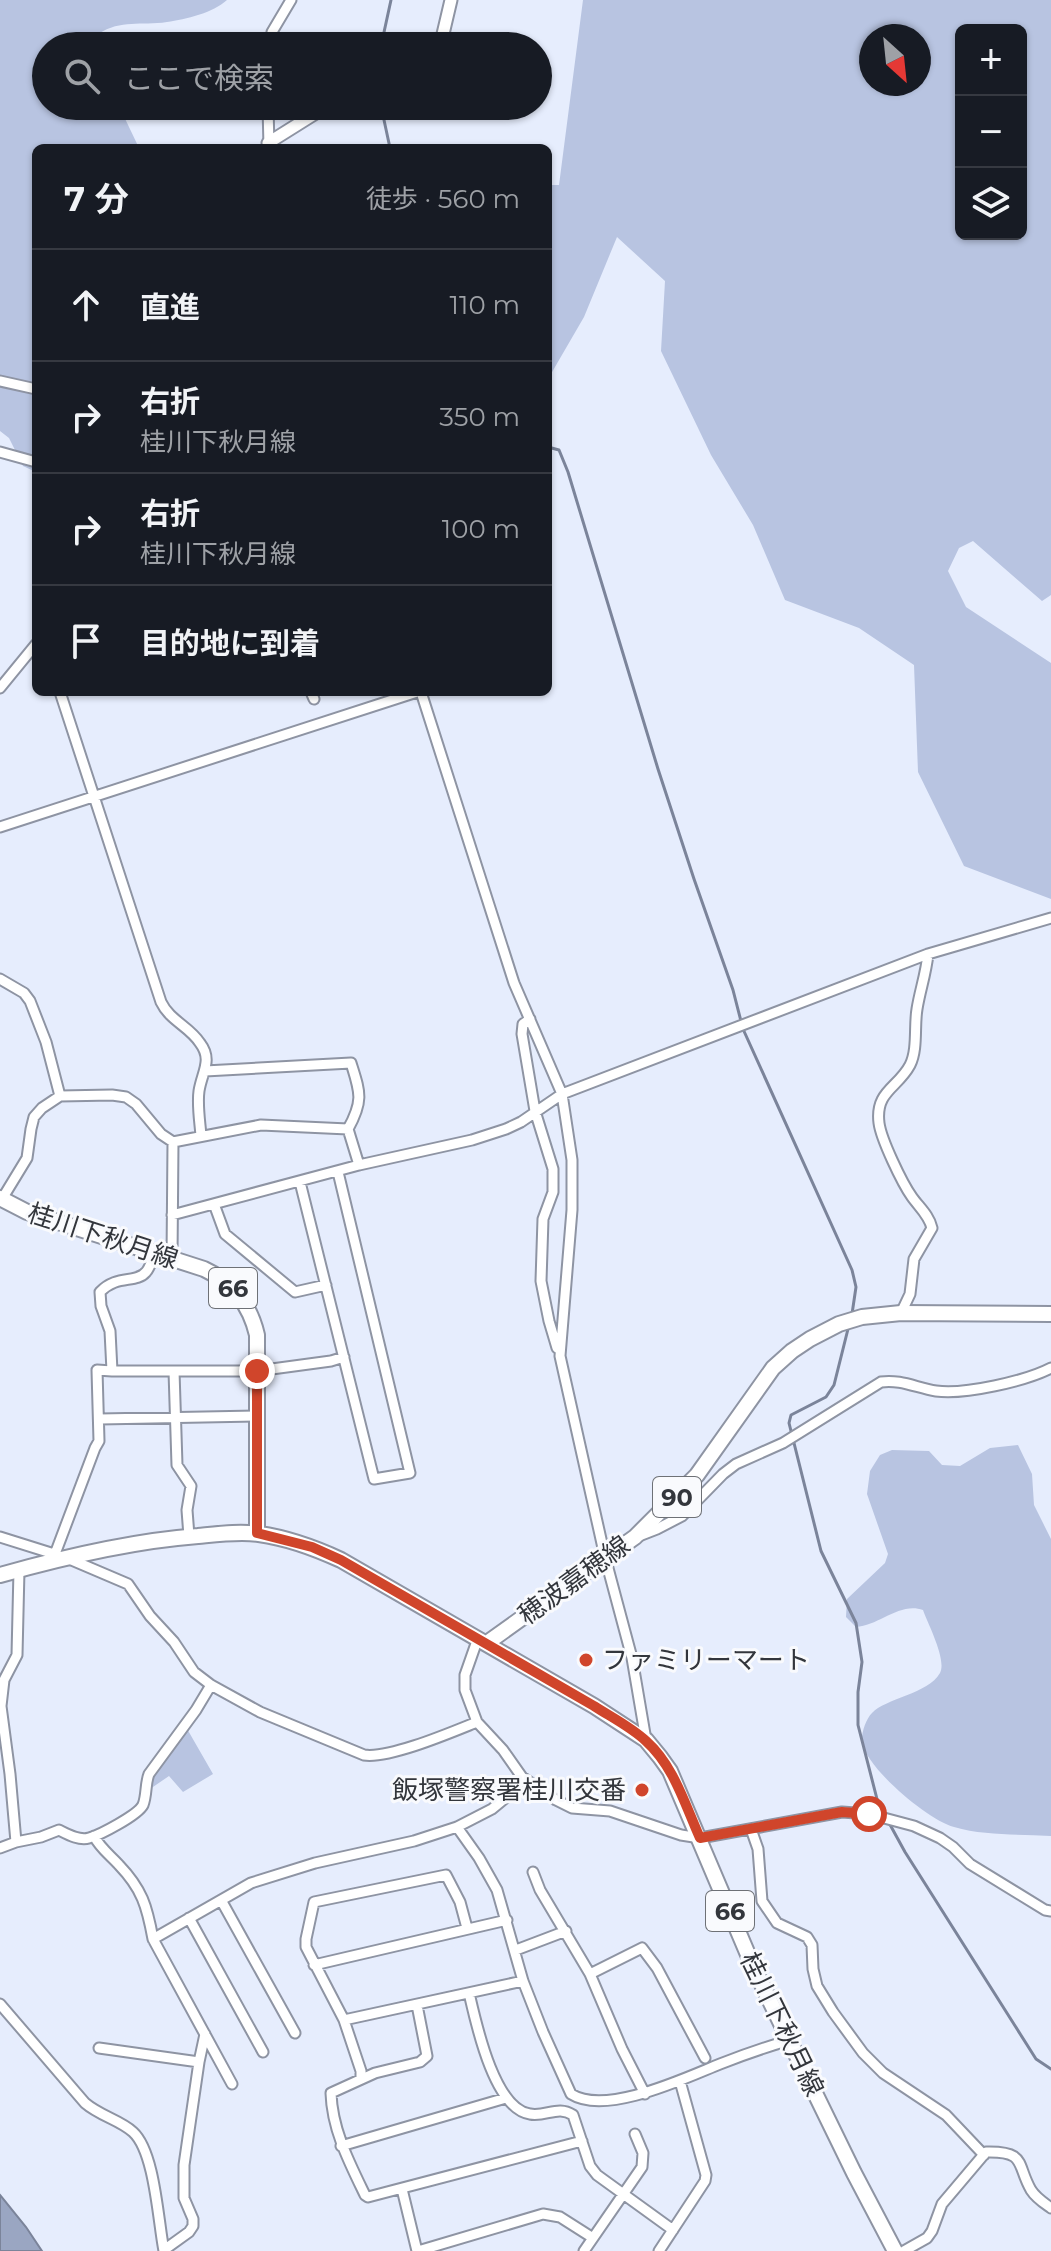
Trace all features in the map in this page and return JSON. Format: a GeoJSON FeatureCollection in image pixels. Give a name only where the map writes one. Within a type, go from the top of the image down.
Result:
{"type":"FeatureCollection","features":[{"type":"Feature","properties":{"kind":"main road","name":"桂川下秋月線"},"geometry":{"type":"LineString","coordinates":[[1,1198],[27,1212],[216,1275],[239,1295],[257,1335],[257,1533],[312,1547],[341,1560],[594,1706],[646,1740],[670,1771],[752,1964],[895,2251]]}},
{"type":"Feature","properties":{"kind":"main road","name":"穂波嘉穂線"},"geometry":{"type":"LineString","coordinates":[[482,1641],[635,1537],[697,1475],[773,1368],[792,1351],[839,1324],[862,1317],[901,1313],[1051,1314]]}},
{"type":"Feature","properties":{"kind":"main road"},"geometry":{"type":"LineString","coordinates":[[0,1575],[61,1556],[189,1536],[257,1533]]}},
{"type":"Feature","properties":{"kind":"street"},"geometry":{"type":"LineString","coordinates":[[272,32],[291,0]]}},
{"type":"Feature","properties":{"kind":"street"},"geometry":{"type":"LineString","coordinates":[[443,32],[451,0]]}},
{"type":"Feature","properties":{"kind":"street"},"geometry":{"type":"LineString","coordinates":[[268,120],[268,144]]}},
{"type":"Feature","properties":{"kind":"street"},"geometry":{"type":"LineString","coordinates":[[271,144],[306,120]]}},
{"type":"Feature","properties":{"kind":"street"},"geometry":{"type":"LineString","coordinates":[[0,381],[32,388]]}},
{"type":"Feature","properties":{"kind":"street"},"geometry":{"type":"LineString","coordinates":[[0,452],[32,461]]}},
{"type":"Feature","properties":{"kind":"street"},"geometry":{"type":"LineString","coordinates":[[0,688],[32,649]]}},
{"type":"Feature","properties":{"kind":"street"},"geometry":{"type":"LineString","coordinates":[[61,696],[161,1002],[171,1017],[196,1037],[208,1061],[199,1093],[201,1136]]}},
{"type":"Feature","properties":{"kind":"street"},"geometry":{"type":"LineString","coordinates":[[0,827],[407,696]]}},
{"type":"Feature","properties":{"kind":"street"},"geometry":{"type":"LineString","coordinates":[[420,696],[514,983],[562,1094],[572,1160],[572,1210],[560,1356]]}},
{"type":"Feature","properties":{"kind":"street"},"geometry":{"type":"LineString","coordinates":[[172,1215],[506,1129],[562,1094],[928,954],[1051,918]]}},
{"type":"Feature","properties":{"kind":"street"},"geometry":{"type":"LineString","coordinates":[[901,1313],[910,1294],[914,1259],[932,1228],[930,1220],[910,1194],[883,1137],[879,1122],[880,1100],[910,1064],[928,954]]}},
{"type":"Feature","properties":{"kind":"street"},"geometry":{"type":"LineString","coordinates":[[0,979],[24,993],[30,1001],[46,1042],[60,1096]]}},
{"type":"Feature","properties":{"kind":"street"},"geometry":{"type":"LineString","coordinates":[[530,1019],[523,1024],[522,1034],[535,1111],[553,1169],[553,1192],[543,1219],[541,1281],[605,1557],[632,1658],[646,1740]]}},
{"type":"Feature","properties":{"kind":"street"},"geometry":{"type":"LineString","coordinates":[[205,1071],[351,1063],[361,1095],[348,1129],[359,1165]]}},
{"type":"Feature","properties":{"kind":"street"},"geometry":{"type":"LineString","coordinates":[[1,1198],[27,1158],[34,1117],[60,1096],[126,1097],[136,1104],[161,1134],[173,1142],[261,1125],[348,1129]]}},
{"type":"Feature","properties":{"kind":"street"},"geometry":{"type":"LineString","coordinates":[[172,1258],[173,1142]]}},
{"type":"Feature","properties":{"kind":"street"},"geometry":{"type":"LineString","coordinates":[[300,1182],[374,1479],[410,1473],[338,1172]]}},
{"type":"Feature","properties":{"kind":"street"},"geometry":{"type":"LineString","coordinates":[[214,1204],[225,1234],[295,1292],[326,1285]]}},
{"type":"Feature","properties":{"kind":"street"},"geometry":{"type":"LineString","coordinates":[[112,1371],[110,1331],[101,1306],[100,1292],[116,1280],[137,1278],[147,1271],[155,1254]]}},
{"type":"Feature","properties":{"kind":"street"},"geometry":{"type":"LineString","coordinates":[[61,1556],[99,1441],[97,1370],[257,1371],[344,1357]]}},
{"type":"Feature","properties":{"kind":"street"},"geometry":{"type":"LineString","coordinates":[[635,1537],[682,1516],[736,1464],[783,1443],[881,1382],[892,1380],[938,1392],[966,1390],[1036,1376],[1051,1368]]}},
{"type":"Feature","properties":{"kind":"street"},"geometry":{"type":"LineString","coordinates":[[174,1371],[177,1465],[191,1486],[187,1510],[189,1536]]}},
{"type":"Feature","properties":{"kind":"street"},"geometry":{"type":"LineString","coordinates":[[100,1419],[257,1416]]}},
{"type":"Feature","properties":{"kind":"street"},"geometry":{"type":"LineString","coordinates":[[0,1537],[61,1556],[128,1584],[194,1672],[211,1685],[260,1712],[371,1756],[413,1746],[477,1722]]}},
{"type":"Feature","properties":{"kind":"street"},"geometry":{"type":"LineString","coordinates":[[16,1842],[1,1706],[4,1680],[17,1655],[19,1570]]}},
{"type":"Feature","properties":{"kind":"street"},"geometry":{"type":"LineString","coordinates":[[482,1641],[465,1675],[465,1690],[477,1722],[522,1777],[572,1808],[610,1811],[681,1835],[700,1838],[842,1812],[869,1814],[914,1826],[940,1838],[970,1864],[1051,1911]]}},
{"type":"Feature","properties":{"kind":"street"},"geometry":{"type":"LineString","coordinates":[[0,1848],[59,1830],[88,1839],[137,1812],[143,1804],[149,1774],[211,1685]]}},
{"type":"Feature","properties":{"kind":"street"},"geometry":{"type":"LineString","coordinates":[[153,1939],[251,1883],[457,1827],[492,1809],[509,1795],[522,1777]]}},
{"type":"Feature","properties":{"kind":"street"},"geometry":{"type":"LineString","coordinates":[[457,1827],[497,1890],[523,1981],[571,2094],[588,2101],[645,2094],[767,2046],[790,2040]]}},
{"type":"Feature","properties":{"kind":"street"},"geometry":{"type":"LineString","coordinates":[[751,1829],[758,1849],[762,1901],[777,1923],[807,1937],[812,1945],[817,1986],[833,2012],[863,2053],[883,2073],[946,2115],[984,2155]]}},
{"type":"Feature","properties":{"kind":"street"},"geometry":{"type":"LineString","coordinates":[[94,1836],[98,1845],[134,1882],[145,1901],[153,1939],[232,2084]]}},
{"type":"Feature","properties":{"kind":"street"},"geometry":{"type":"LineString","coordinates":[[533,1872],[540,1890],[590,1974],[645,2094]]}},
{"type":"Feature","properties":{"kind":"street"},"geometry":{"type":"LineString","coordinates":[[361,2079],[344,2020],[306,1947],[314,1902],[446,1875],[460,1902],[467,1928]]}},
{"type":"Feature","properties":{"kind":"street"},"geometry":{"type":"LineString","coordinates":[[221,1900],[295,2033]]}},
{"type":"Feature","properties":{"kind":"street"},"geometry":{"type":"LineString","coordinates":[[189,1918],[263,2052]]}},
{"type":"Feature","properties":{"kind":"street"},"geometry":{"type":"LineString","coordinates":[[314,1965],[507,1920]]}},
{"type":"Feature","properties":{"kind":"street"},"geometry":{"type":"LineString","coordinates":[[516,1950],[566,1931]]}},
{"type":"Feature","properties":{"kind":"street"},"geometry":{"type":"LineString","coordinates":[[590,1974],[642,1948],[657,1968],[705,2058]]}},
{"type":"Feature","properties":{"kind":"street"},"geometry":{"type":"LineString","coordinates":[[344,2020],[523,1981]]}},
{"type":"Feature","properties":{"kind":"street"},"geometry":{"type":"LineString","coordinates":[[469,1993],[477,2030],[506,2098],[530,2115],[559,2109],[568,2111],[573,2115],[590,2166],[597,2175],[673,2230]]}},
{"type":"Feature","properties":{"kind":"street"},"geometry":{"type":"LineString","coordinates":[[0,2004],[85,2103],[94,2111],[130,2129],[139,2138],[148,2158],[164,2251],[193,2226],[184,2198],[184,2165],[205,2034]]}},
{"type":"Feature","properties":{"kind":"street"},"geometry":{"type":"LineString","coordinates":[[417,2005],[427,2056],[420,2062],[375,2073],[331,2093],[341,2146],[365,2195],[368,2197],[402,2189],[582,2141]]}},
{"type":"Feature","properties":{"kind":"street"},"geometry":{"type":"LineString","coordinates":[[99,2048],[199,2062]]}},
{"type":"Feature","properties":{"kind":"street"},"geometry":{"type":"LineString","coordinates":[[659,2251],[702,2188],[706,2175],[680,2081]]}},
{"type":"Feature","properties":{"kind":"street"},"geometry":{"type":"LineString","coordinates":[[341,2146],[506,2098]]}},
{"type":"Feature","properties":{"kind":"street"},"geometry":{"type":"LineString","coordinates":[[584,2251],[642,2167],[643,2153],[635,2134]]}},
{"type":"Feature","properties":{"kind":"street"},"geometry":{"type":"LineString","coordinates":[[904,2251],[927,2238],[942,2204],[986,2152],[1012,2155],[1021,2163],[1030,2189],[1051,2208]]}},
{"type":"Feature","properties":{"kind":"street"},"geometry":{"type":"LineString","coordinates":[[402,2189],[418,2251],[543,2214],[560,2217],[593,2238]]}},
{"type":"Feature","properties":{"kind":"shaded area"},"geometry":{"type":"Polygon","coordinates":[[[0,0],[227,0],[207,12],[182,19],[115,26],[102,32],[32,32],[32,120],[126,120],[137,144],[32,144],[32,470],[23,466],[9,438],[0,431],[0,0]]]}},
{"type":"Feature","properties":{"kind":"shaded area"},"geometry":{"type":"Polygon","coordinates":[[[583,0],[1051,0],[1051,595],[1042,601],[973,541],[959,548],[948,571],[966,607],[1051,663],[1051,899],[964,866],[918,772],[914,665],[859,628],[785,600],[753,525],[711,455],[661,351],[665,281],[617,237],[584,317],[552,372],[552,185],[559,185],[583,0]]]}},
{"type":"Feature","properties":{"kind":"shaded area"},"geometry":{"type":"Polygon","coordinates":[[[1018,1445],[1032,1474],[1034,1505],[1051,1539],[1051,1836],[990,1833],[954,1827],[915,1804],[886,1778],[866,1753],[862,1742],[866,1722],[878,1708],[934,1680],[940,1673],[939,1651],[923,1610],[906,1609],[856,1627],[846,1617],[847,1599],[885,1563],[888,1554],[867,1494],[870,1471],[880,1455],[892,1450],[929,1451],[942,1465],[960,1466],[990,1448],[1018,1445]]]}},
{"type":"Feature","properties":{"kind":"shaded area"},"geometry":{"type":"Polygon","coordinates":[[[186,1727],[213,1774],[183,1792],[169,1776],[150,1789],[152,1775],[186,1727]]]}},
{"type":"Feature","properties":{"kind":"shaded area"},"geometry":{"type":"Polygon","coordinates":[[[0,2195],[26,2227],[42,2251],[0,2251],[0,2195]]]}},
{"type":"Feature","properties":{"kind":"waterway"},"geometry":{"type":"LineString","coordinates":[[384,32],[391,0]]}},
{"type":"Feature","properties":{"kind":"waterway"},"geometry":{"type":"LineString","coordinates":[[384,120],[389,144]]}},
{"type":"Feature","properties":{"kind":"waterway"},"geometry":{"type":"LineString","coordinates":[[552,448],[559,450],[568,472],[658,769],[733,990],[743,1029],[852,1270],[856,1287],[852,1314]]}},
{"type":"Feature","properties":{"kind":"waterway"},"geometry":{"type":"LineString","coordinates":[[849,1325],[834,1385],[826,1397],[791,1415],[789,1423],[821,1551],[856,1623],[862,1662],[858,1725],[877,1799],[884,1814]]}},
{"type":"Feature","properties":{"kind":"waterway"},"geometry":{"type":"LineString","coordinates":[[888,1821],[1036,2059],[1051,2069]]}},
{"type":"Feature","properties":{"kind":"place","name":"ファミリーマート"},"geometry":{"type":"Point","coordinates":[586,1660]}},
{"type":"Feature","properties":{"kind":"place","name":"飯塚警察署桂川交番"},"geometry":{"type":"Point","coordinates":[642,1790]}},
{"type":"Feature","properties":{"kind":"route"},"geometry":{"type":"LineString","coordinates":[[257,1371],[257,1533],[312,1547],[341,1560],[629,1728],[646,1740],[670,1771],[700,1838],[842,1812],[869,1814]]}}]}
